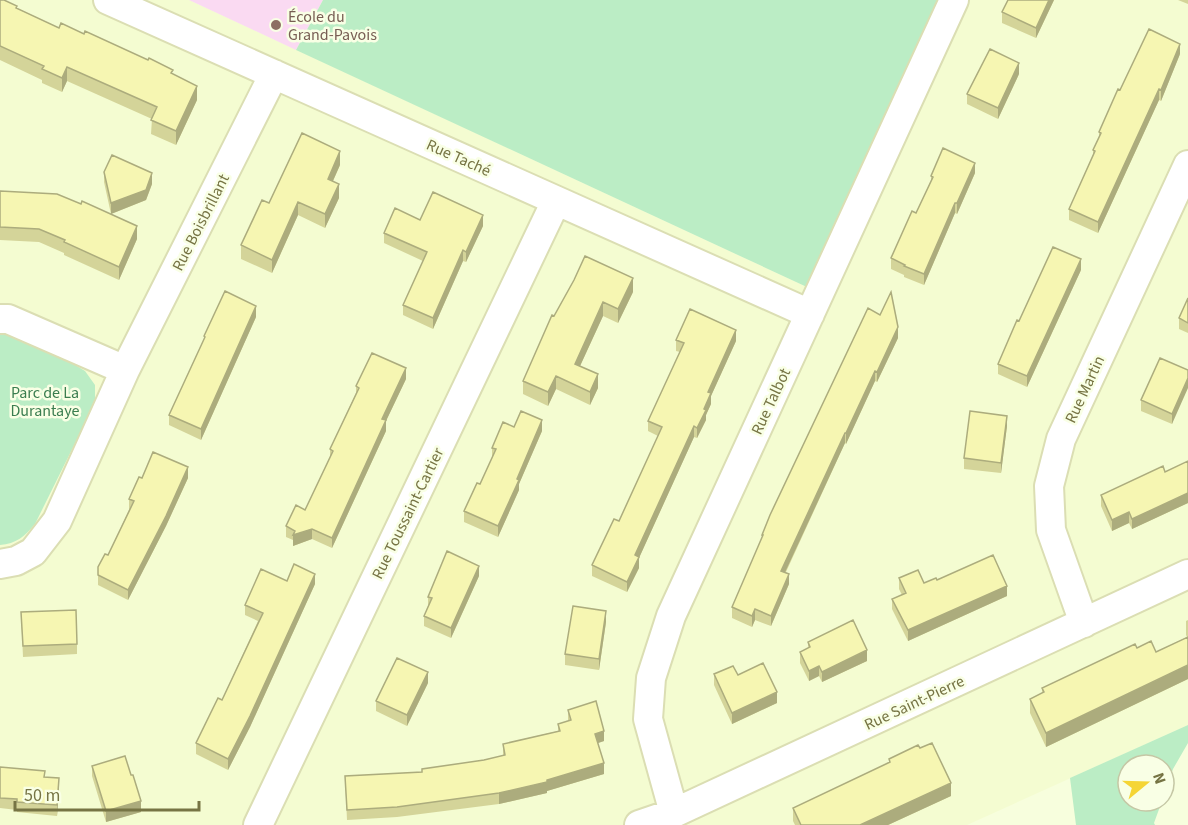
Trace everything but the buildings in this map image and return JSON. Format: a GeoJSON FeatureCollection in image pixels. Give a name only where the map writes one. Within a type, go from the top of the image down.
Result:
{"type":"FeatureCollection","features":[{"type":"Feature","properties":{"kind":"street","name":"Rue Taché"},"geometry":{"type":"LineString","coordinates":[[108,0],[810,314]]}},
{"type":"Feature","properties":{"kind":"street","name":"Rue Talbot"},"geometry":{"type":"LineString","coordinates":[[674,813],[648,718],[651,678],[671,616],[954,0]]}},
{"type":"Feature","properties":{"kind":"street","name":"Rue Boisbrillant"},"geometry":{"type":"LineString","coordinates":[[0,564],[16,561],[33,552],[57,520],[125,370],[274,75]]}},
{"type":"Feature","properties":{"kind":"street","name":"Rue Martin"},"geometry":{"type":"LineString","coordinates":[[1084,623],[1051,530],[1049,486],[1061,440],[1188,165]]}},
{"type":"Feature","properties":{"kind":"street","name":"Rue Toussaint-Cartier"},"geometry":{"type":"LineString","coordinates":[[258,825],[556,201]]}},
{"type":"Feature","properties":{"kind":"street"},"geometry":{"type":"LineString","coordinates":[[0,319],[8,319],[125,370]]}},
{"type":"Feature","properties":{"kind":"street","name":"Rue Saint-Pierre"},"geometry":{"type":"LineString","coordinates":[[639,825],[674,813],[1188,574]]}},
{"type":"Feature","properties":{"kind":"shaded area"},"geometry":{"type":"Polygon","coordinates":[[[0,0],[189,0],[809,288],[952,0],[1188,0],[1188,725],[1126,753],[1116,753],[1116,758],[967,825],[0,825],[0,0]]]}},
{"type":"Feature","properties":{"kind":"shaded area","name":"École du Grand-Pavois"},"geometry":{"type":"Polygon","coordinates":[[[189,0],[323,0],[296,50],[189,0]]]}},
{"type":"Feature","properties":{"kind":"green space"},"geometry":{"type":"Polygon","coordinates":[[[323,0],[952,0],[809,288],[296,50],[323,0]]]}},
{"type":"Feature","properties":{"kind":"green space","name":"Parc de La Durantaye"},"geometry":{"type":"Polygon","coordinates":[[[7,334],[67,360],[85,371],[95,385],[95,403],[35,524],[20,539],[0,545],[0,335],[7,334]]]}},
{"type":"Feature","properties":{"kind":"green space"},"geometry":{"type":"Polygon","coordinates":[[[1188,725],[1188,743],[1176,764],[1176,753],[1126,753],[1188,725]]]}},
{"type":"Feature","properties":{"kind":"green space"},"geometry":{"type":"Polygon","coordinates":[[[1116,757],[1116,813],[1158,813],[1155,825],[1076,825],[1070,778],[1116,757]]]}},
{"type":"Feature","properties":{"kind":"place","name":"École du Grand-Pavois"},"geometry":{"type":"Point","coordinates":[276,25]}}]}
